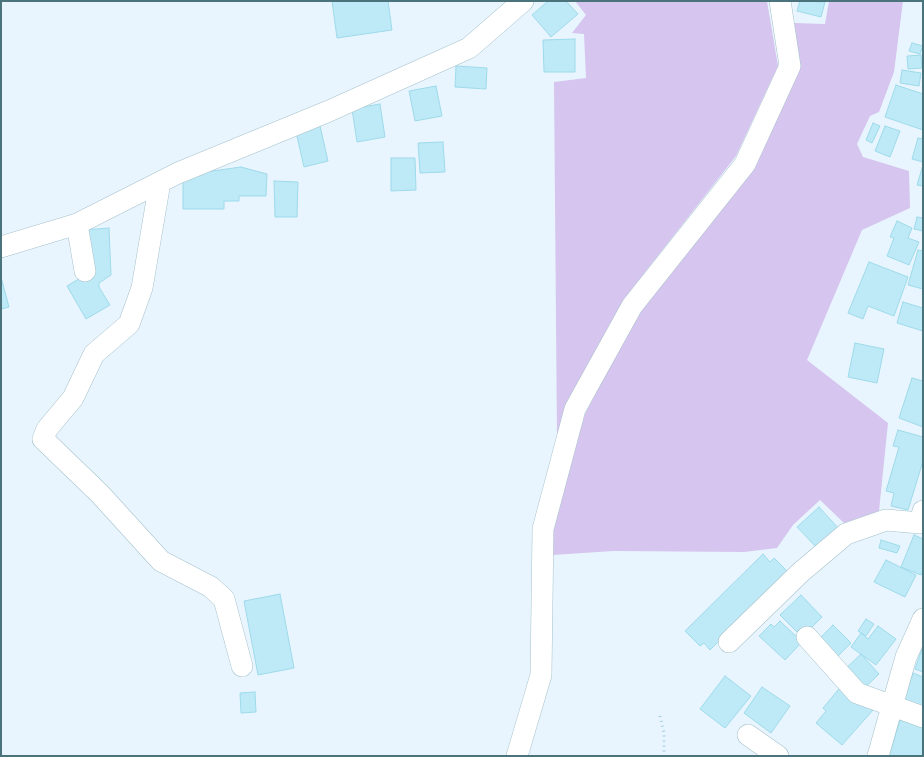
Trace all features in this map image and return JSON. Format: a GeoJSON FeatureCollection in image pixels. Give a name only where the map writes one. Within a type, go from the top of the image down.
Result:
{"type":"FeatureCollection","features":[{"type":"Feature","properties":{"kind":"street"},"geometry":{"type":"LineString","coordinates":[[1,247],[77,224],[160,182],[469,48],[524,1]]}},
{"type":"Feature","properties":{"kind":"street"},"geometry":{"type":"LineString","coordinates":[[518,756],[541,675],[543,529],[575,409],[632,306],[745,164],[790,66],[780,1]]}},
{"type":"Feature","properties":{"kind":"street"},"geometry":{"type":"LineString","coordinates":[[160,182],[142,288],[129,324],[94,354],[73,398],[47,429],[43,439],[100,494],[161,561],[211,587],[224,599],[242,666]]}},
{"type":"Feature","properties":{"kind":"street"},"geometry":{"type":"LineString","coordinates":[[77,224],[85,271]]}},
{"type":"Feature","properties":{"kind":"street"},"geometry":{"type":"LineString","coordinates":[[729,642],[802,572],[846,534],[886,520],[920,523],[923,512]]}},
{"type":"Feature","properties":{"kind":"street"},"geometry":{"type":"LineString","coordinates":[[878,756],[906,657],[923,619]]}},
{"type":"Feature","properties":{"kind":"street"},"geometry":{"type":"LineString","coordinates":[[807,637],[857,693],[923,717]]}},
{"type":"Feature","properties":{"kind":"street"},"geometry":{"type":"LineString","coordinates":[[748,735],[778,756]]}},
{"type":"Feature","properties":{"kind":"path"},"geometry":{"type":"LineString","coordinates":[[660,716],[664,733],[664,756]]}},
{"type":"Feature","properties":{"kind":"shaded area"},"geometry":{"type":"Polygon","coordinates":[[[575,1],[767,1],[778,66],[736,156],[624,299],[557,440],[554,82],[586,78],[584,34],[572,33],[586,15],[575,1]]]}},
{"type":"Feature","properties":{"kind":"shaded area"},"geometry":{"type":"Polygon","coordinates":[[[829,1],[903,1],[894,72],[879,112],[870,116],[857,144],[863,157],[909,171],[910,208],[862,230],[807,360],[888,423],[879,511],[844,523],[820,500],[793,525],[777,548],[744,552],[613,551],[553,555],[552,524],[585,414],[634,320],[757,161],[799,69],[794,23],[825,24],[829,1]]]}},
{"type":"Feature","properties":{"kind":"building"},"geometry":{"type":"Polygon","coordinates":[[[332,1],[388,1],[392,30],[337,38],[332,1]]]}},
{"type":"Feature","properties":{"kind":"building"},"geometry":{"type":"Polygon","coordinates":[[[548,1],[566,1],[578,14],[551,37],[532,15],[548,1]]]}},
{"type":"Feature","properties":{"kind":"building"},"geometry":{"type":"Polygon","coordinates":[[[800,1],[825,2],[821,17],[797,11],[800,1]]]}},
{"type":"Feature","properties":{"kind":"building"},"geometry":{"type":"Polygon","coordinates":[[[575,39],[575,72],[544,72],[543,40],[575,39]]]}},
{"type":"Feature","properties":{"kind":"building"},"geometry":{"type":"Polygon","coordinates":[[[912,43],[923,46],[920,54],[909,51],[912,43]]]}},
{"type":"Feature","properties":{"kind":"building"},"geometry":{"type":"Polygon","coordinates":[[[921,55],[922,68],[908,69],[907,56],[921,55]]]}},
{"type":"Feature","properties":{"kind":"building"},"geometry":{"type":"Polygon","coordinates":[[[456,66],[487,68],[486,89],[455,87],[456,66]]]}},
{"type":"Feature","properties":{"kind":"building"},"geometry":{"type":"Polygon","coordinates":[[[902,70],[921,73],[919,86],[900,83],[902,70]]]}},
{"type":"Feature","properties":{"kind":"building"},"geometry":{"type":"Polygon","coordinates":[[[896,85],[923,94],[923,130],[885,117],[896,85]]]}},
{"type":"Feature","properties":{"kind":"building"},"geometry":{"type":"Polygon","coordinates":[[[436,86],[442,116],[415,121],[409,91],[436,86]]]}},
{"type":"Feature","properties":{"kind":"building"},"geometry":{"type":"Polygon","coordinates":[[[380,104],[385,137],[357,142],[352,109],[380,104]]]}},
{"type":"Feature","properties":{"kind":"building"},"geometry":{"type":"Polygon","coordinates":[[[873,123],[880,126],[872,143],[866,140],[873,123]]]}},
{"type":"Feature","properties":{"kind":"building"},"geometry":{"type":"Polygon","coordinates":[[[320,126],[328,161],[304,167],[296,132],[320,126]]]}},
{"type":"Feature","properties":{"kind":"building"},"geometry":{"type":"Polygon","coordinates":[[[885,126],[900,131],[890,157],[875,151],[885,126]]]}},
{"type":"Feature","properties":{"kind":"building"},"geometry":{"type":"Polygon","coordinates":[[[918,138],[923,139],[923,162],[912,159],[918,138]]]}},
{"type":"Feature","properties":{"kind":"building"},"geometry":{"type":"Polygon","coordinates":[[[443,142],[445,172],[420,173],[418,143],[443,142]]]}},
{"type":"Feature","properties":{"kind":"building"},"geometry":{"type":"Polygon","coordinates":[[[391,158],[415,158],[416,190],[391,191],[391,158]]]}},
{"type":"Feature","properties":{"kind":"building"},"geometry":{"type":"Polygon","coordinates":[[[923,165],[923,186],[917,185],[923,165]]]}},
{"type":"Feature","properties":{"kind":"building"},"geometry":{"type":"Polygon","coordinates":[[[241,167],[267,174],[266,196],[239,196],[239,201],[224,201],[224,209],[183,209],[183,183],[191,174],[241,167]]]}},
{"type":"Feature","properties":{"kind":"building"},"geometry":{"type":"Polygon","coordinates":[[[274,181],[298,182],[297,217],[275,217],[274,181]]]}},
{"type":"Feature","properties":{"kind":"building"},"geometry":{"type":"Polygon","coordinates":[[[917,217],[923,218],[923,231],[914,229],[917,217]]]}},
{"type":"Feature","properties":{"kind":"building"},"geometry":{"type":"Polygon","coordinates":[[[897,221],[912,228],[908,238],[919,242],[909,265],[887,256],[894,238],[890,237],[897,221]]]}},
{"type":"Feature","properties":{"kind":"building"},"geometry":{"type":"Polygon","coordinates":[[[109,228],[111,275],[99,283],[99,287],[110,305],[86,319],[67,286],[94,270],[83,230],[109,228]]]}},
{"type":"Feature","properties":{"kind":"building"},"geometry":{"type":"Polygon","coordinates":[[[918,250],[923,251],[923,289],[908,285],[918,250]]]}},
{"type":"Feature","properties":{"kind":"building"},"geometry":{"type":"Polygon","coordinates":[[[869,262],[908,277],[894,316],[868,306],[863,319],[848,313],[869,262]]]}},
{"type":"Feature","properties":{"kind":"building"},"geometry":{"type":"Polygon","coordinates":[[[1,277],[9,307],[1,309],[1,277]]]}},
{"type":"Feature","properties":{"kind":"building"},"geometry":{"type":"Polygon","coordinates":[[[903,302],[923,308],[923,331],[897,323],[903,302]]]}},
{"type":"Feature","properties":{"kind":"building"},"geometry":{"type":"Polygon","coordinates":[[[855,343],[884,349],[877,383],[848,377],[855,343]]]}},
{"type":"Feature","properties":{"kind":"building"},"geometry":{"type":"Polygon","coordinates":[[[912,378],[923,381],[923,427],[899,418],[912,378]]]}},
{"type":"Feature","properties":{"kind":"building"},"geometry":{"type":"Polygon","coordinates":[[[898,430],[923,437],[923,461],[908,510],[891,506],[894,493],[886,491],[899,447],[893,446],[898,430]]]}},
{"type":"Feature","properties":{"kind":"building"},"geometry":{"type":"Polygon","coordinates":[[[819,507],[839,529],[817,548],[797,527],[819,507]]]}},
{"type":"Feature","properties":{"kind":"building"},"geometry":{"type":"Polygon","coordinates":[[[914,535],[923,539],[923,570],[921,575],[901,567],[914,535]]]}},
{"type":"Feature","properties":{"kind":"building"},"geometry":{"type":"Polygon","coordinates":[[[881,540],[900,546],[897,553],[879,548],[881,540]]]}},
{"type":"Feature","properties":{"kind":"building"},"geometry":{"type":"Polygon","coordinates":[[[763,554],[770,562],[774,558],[789,573],[710,650],[704,643],[700,646],[685,631],[763,554]]]}},
{"type":"Feature","properties":{"kind":"building"},"geometry":{"type":"Polygon","coordinates":[[[886,560],[916,575],[905,597],[874,582],[886,560]]]}},
{"type":"Feature","properties":{"kind":"building"},"geometry":{"type":"Polygon","coordinates":[[[280,594],[294,668],[258,675],[244,601],[280,594]]]}},
{"type":"Feature","properties":{"kind":"building"},"geometry":{"type":"Polygon","coordinates":[[[801,595],[822,617],[802,637],[780,615],[801,595]]]}},
{"type":"Feature","properties":{"kind":"building"},"geometry":{"type":"Polygon","coordinates":[[[866,619],[874,624],[866,636],[858,631],[866,619]]]}},
{"type":"Feature","properties":{"kind":"building"},"geometry":{"type":"Polygon","coordinates":[[[780,621],[802,642],[785,660],[759,636],[771,624],[774,627],[780,621]]]}},
{"type":"Feature","properties":{"kind":"building"},"geometry":{"type":"Polygon","coordinates":[[[833,625],[851,643],[834,660],[816,642],[833,625]]]}},
{"type":"Feature","properties":{"kind":"building"},"geometry":{"type":"Polygon","coordinates":[[[878,626],[896,639],[876,665],[851,647],[861,633],[868,639],[878,626]]]}},
{"type":"Feature","properties":{"kind":"building"},"geometry":{"type":"Polygon","coordinates":[[[923,649],[923,672],[915,669],[923,649]]]}},
{"type":"Feature","properties":{"kind":"building"},"geometry":{"type":"Polygon","coordinates":[[[861,654],[879,674],[859,693],[840,674],[861,654]]]}},
{"type":"Feature","properties":{"kind":"building"},"geometry":{"type":"Polygon","coordinates":[[[913,673],[923,677],[923,713],[902,707],[913,673]]]}},
{"type":"Feature","properties":{"kind":"building"},"geometry":{"type":"Polygon","coordinates":[[[725,676],[751,696],[725,728],[700,709],[725,676]]]}},
{"type":"Feature","properties":{"kind":"building"},"geometry":{"type":"Polygon","coordinates":[[[843,684],[873,710],[842,745],[816,723],[826,711],[823,708],[843,684]]]}},
{"type":"Feature","properties":{"kind":"building"},"geometry":{"type":"Polygon","coordinates":[[[762,687],[790,706],[771,733],[744,713],[762,687]]]}},
{"type":"Feature","properties":{"kind":"building"},"geometry":{"type":"Polygon","coordinates":[[[255,692],[256,712],[241,713],[240,693],[255,692]]]}},
{"type":"Feature","properties":{"kind":"building"},"geometry":{"type":"Polygon","coordinates":[[[900,720],[923,727],[923,756],[889,756],[900,720]]]}}]}
